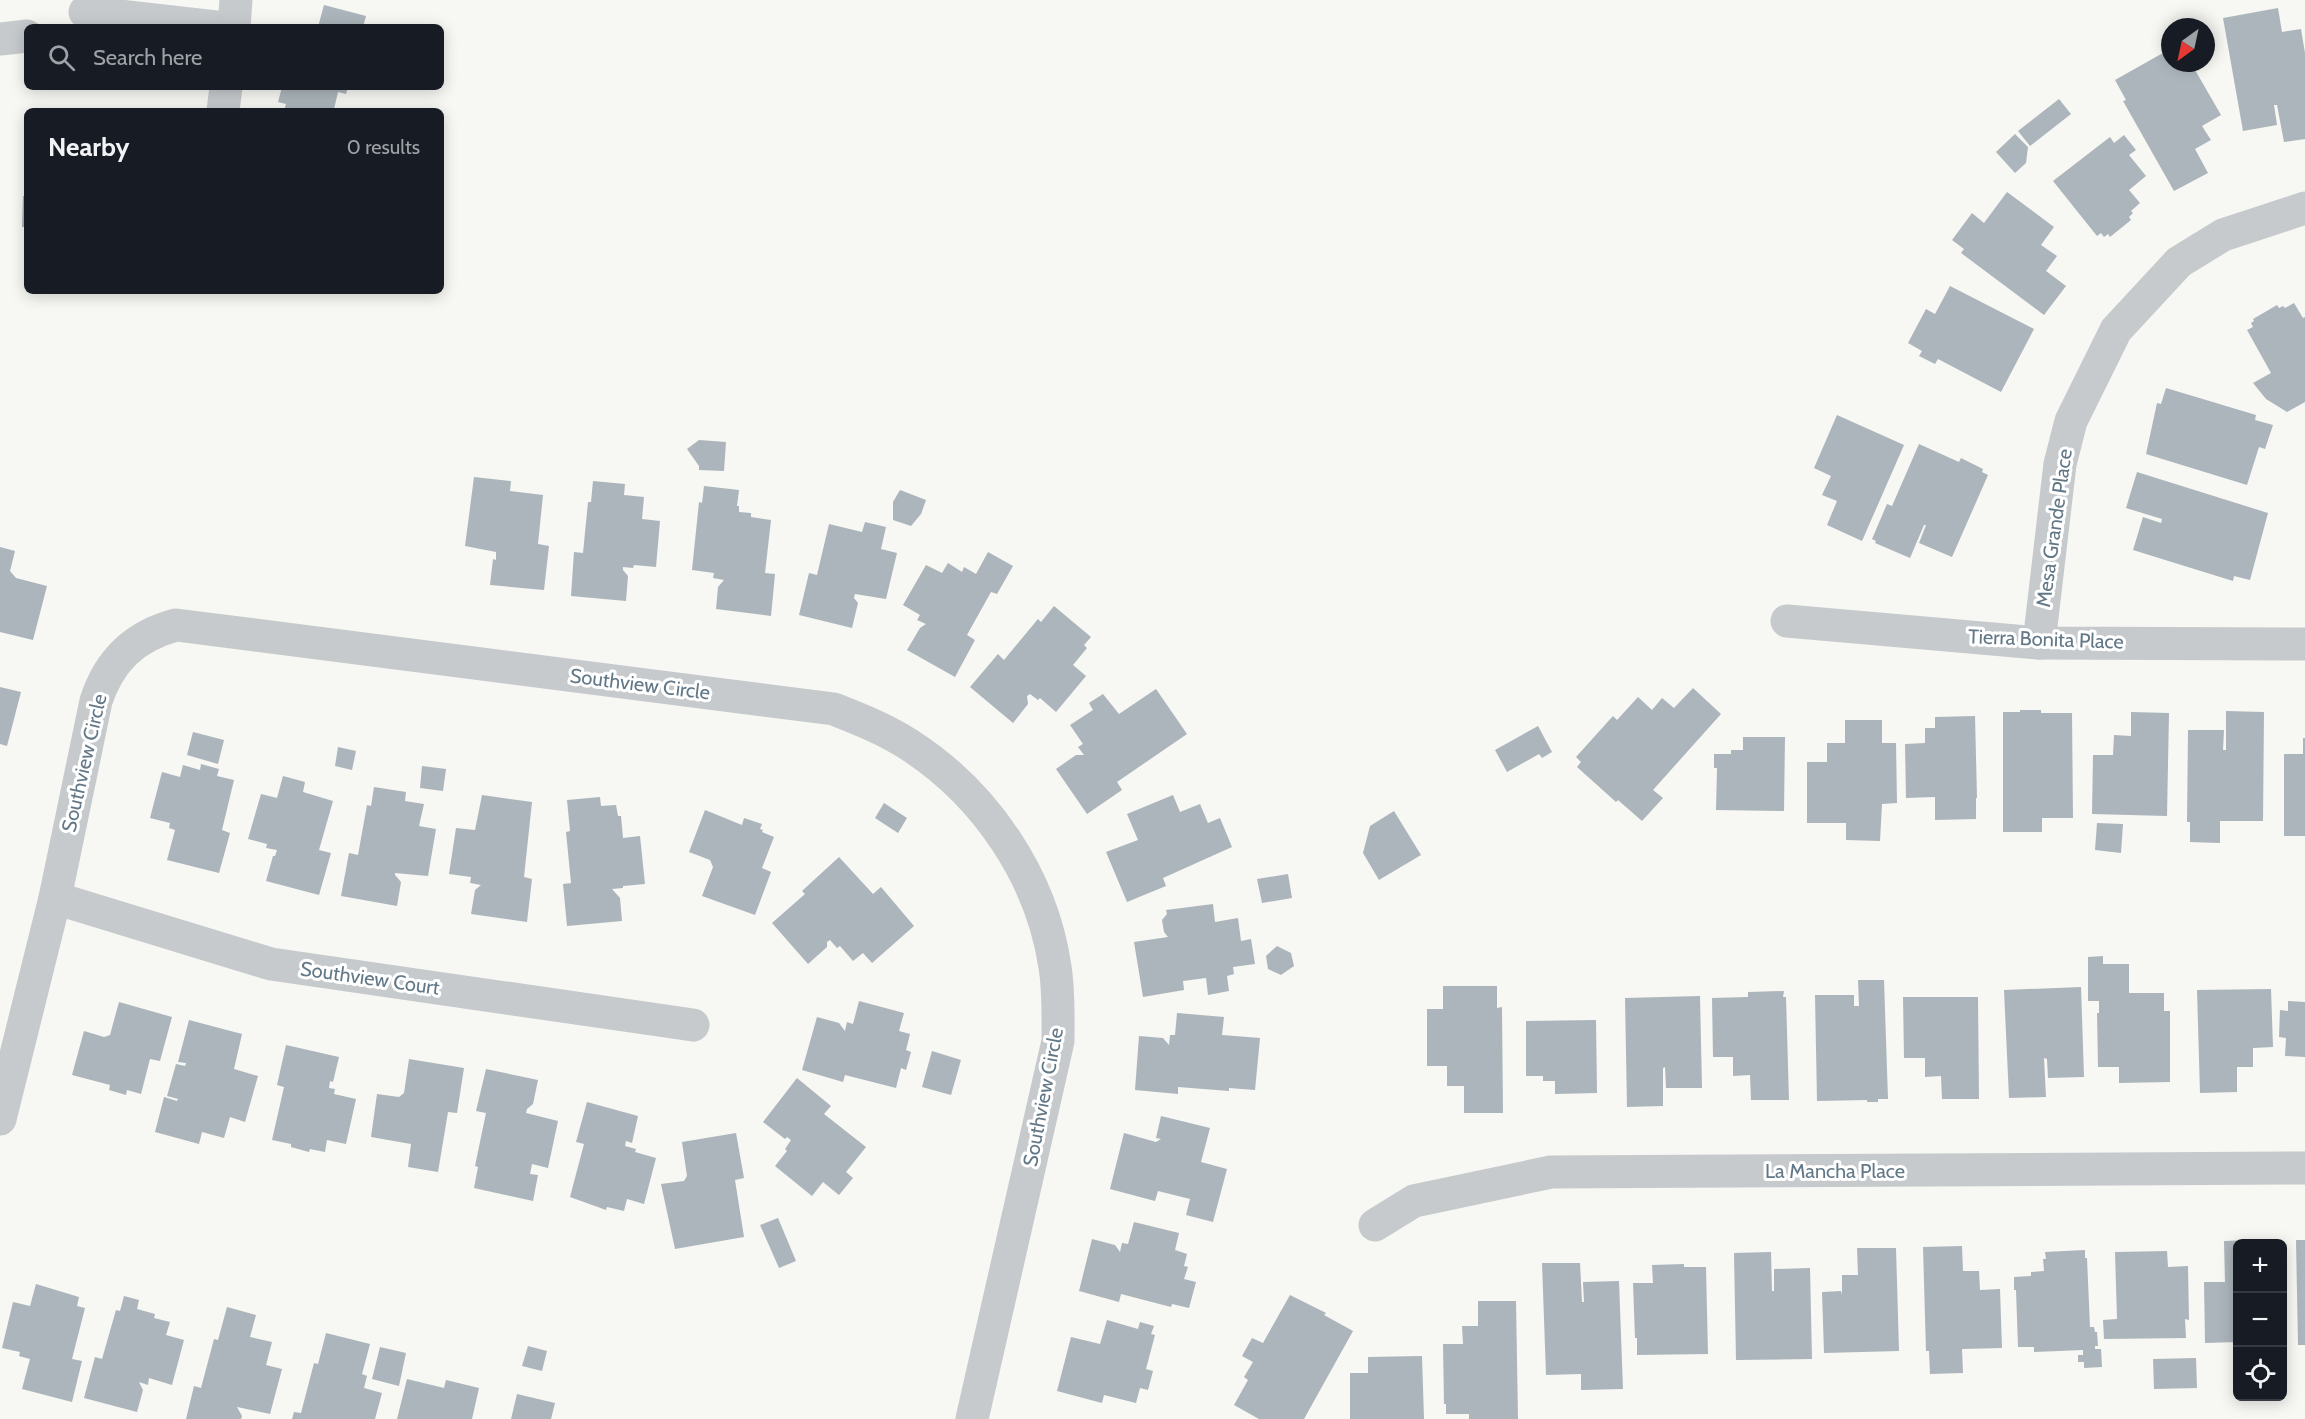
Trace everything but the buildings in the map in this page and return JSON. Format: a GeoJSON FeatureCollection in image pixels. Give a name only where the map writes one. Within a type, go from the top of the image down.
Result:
{"type":"FeatureCollection","features":[{"type":"Feature","properties":{"kind":"street"},"geometry":{"type":"LineString","coordinates":[[234,24],[237,0]]}},
{"type":"Feature","properties":{"kind":"street"},"geometry":{"type":"LineString","coordinates":[[80,13],[187,24]]}},
{"type":"Feature","properties":{"kind":"street"},"geometry":{"type":"LineString","coordinates":[[0,39],[24,36]]}},
{"type":"Feature","properties":{"kind":"street"},"geometry":{"type":"LineString","coordinates":[[223,108],[226,90]]}},
{"type":"Feature","properties":{"kind":"street","name":"Mesa Grande Place"},"geometry":{"type":"LineString","coordinates":[[2039,642],[2060,464],[2072,421],[2116,330],[2179,262],[2223,235],[2305,208]]}},
{"type":"Feature","properties":{"kind":"street","name":"Tierra Bonita Place"},"geometry":{"type":"LineString","coordinates":[[1787,621],[2039,642],[2305,644]]}},
{"type":"Feature","properties":{"kind":"street","name":"Southview Circle"},"geometry":{"type":"LineString","coordinates":[[0,1119],[55,898],[96,701],[103,681],[114,663],[128,648],[146,636],[176,625],[834,709],[872,724],[908,743],[941,768],[971,796],[1019,861],[1035,895],[1047,931],[1055,967],[1058,1041],[972,1419]]}},
{"type":"Feature","properties":{"kind":"street","name":"Southview Court"},"geometry":{"type":"LineString","coordinates":[[55,898],[271,964],[693,1025]]}},
{"type":"Feature","properties":{"kind":"street","name":"La Mancha Place"},"geometry":{"type":"LineString","coordinates":[[1375,1225],[1414,1201],[1551,1172],[2305,1168]]}}]}
